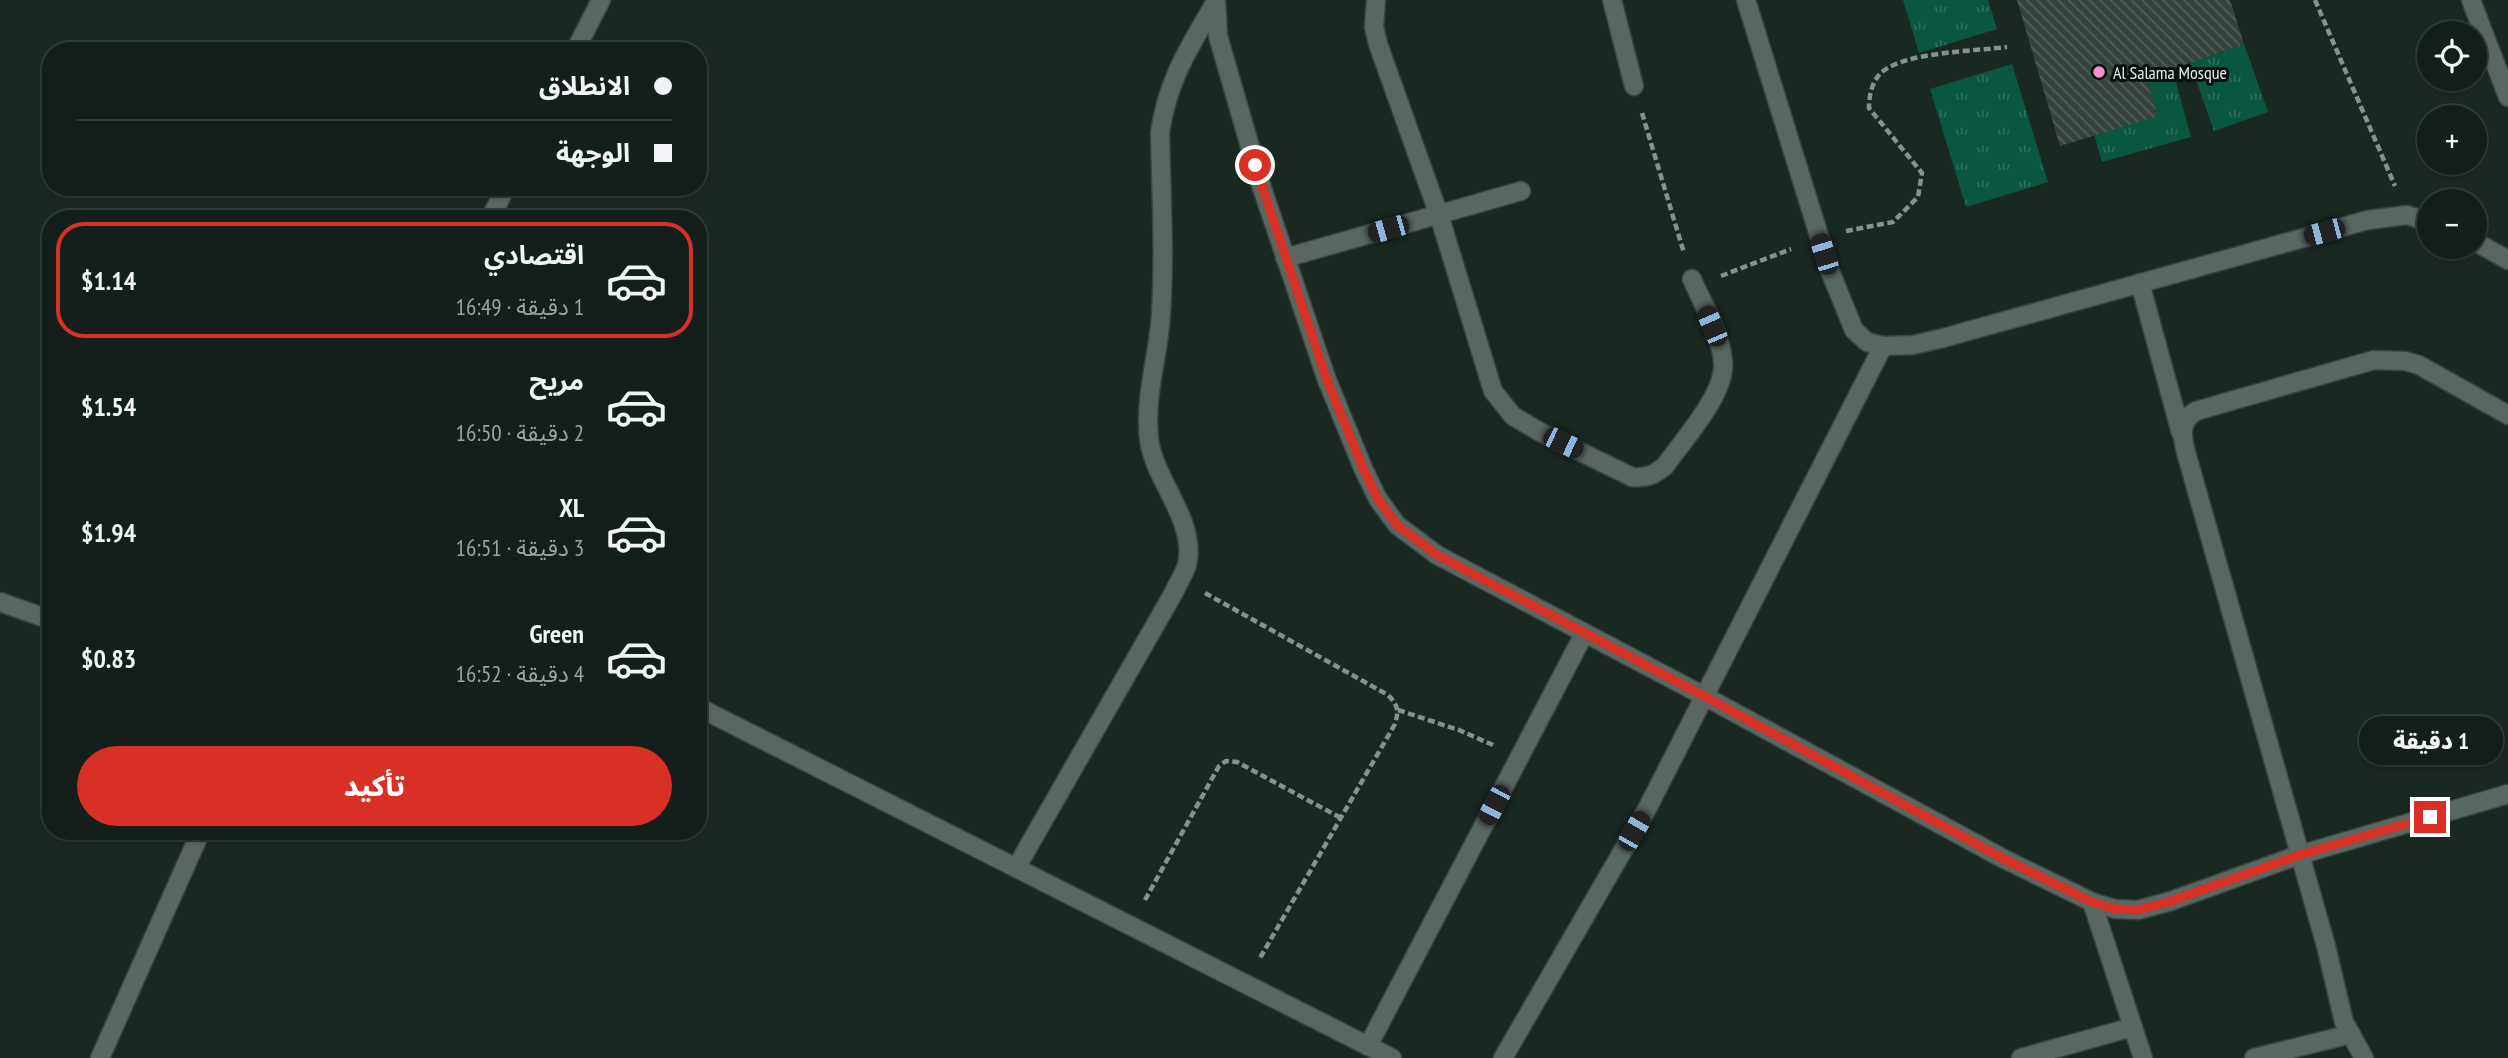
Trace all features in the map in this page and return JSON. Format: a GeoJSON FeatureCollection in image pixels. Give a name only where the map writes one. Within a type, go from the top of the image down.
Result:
{"type":"FeatureCollection","features":[{"type":"Feature","properties":{"kind":"street"},"geometry":{"type":"LineString","coordinates":[[580,42],[601,0]]}},
{"type":"Feature","properties":{"kind":"street"},"geometry":{"type":"LineString","coordinates":[[1376,0],[1374,27],[1378,44],[1438,215],[1493,391],[1513,416],[1632,477],[1647,477],[1665,466],[1722,379],[1721,349],[1692,279]]}},
{"type":"Feature","properties":{"kind":"street"},"geometry":{"type":"LineString","coordinates":[[1612,0],[1634,86]]}},
{"type":"Feature","properties":{"kind":"street"},"geometry":{"type":"LineString","coordinates":[[1746,0],[1838,294],[1854,330],[1867,342],[1883,346],[1913,345],[2368,220],[2407,215],[2417,218]]}},
{"type":"Feature","properties":{"kind":"street"},"geometry":{"type":"LineString","coordinates":[[2471,0],[2508,97]]}},
{"type":"Feature","properties":{"kind":"street"},"geometry":{"type":"LineString","coordinates":[[1216,1],[1218,36],[1262,188],[1327,380],[1378,499],[1397,525],[1437,555],[2004,859],[2092,902],[2116,909],[2138,910],[2171,901],[2299,855],[2508,794]]}},
{"type":"Feature","properties":{"kind":"street"},"geometry":{"type":"LineString","coordinates":[[1016,868],[1187,565],[1185,533],[1152,453],[1148,427],[1149,386],[1161,315],[1160,132],[1164,106],[1177,69],[1216,1]]}},
{"type":"Feature","properties":{"kind":"street"},"geometry":{"type":"LineString","coordinates":[[1286,258],[1521,191]]}},
{"type":"Feature","properties":{"kind":"street"},"geometry":{"type":"LineString","coordinates":[[2487,248],[2508,260]]}},
{"type":"Feature","properties":{"kind":"street"},"geometry":{"type":"LineString","coordinates":[[2140,283],[2326,946],[2344,1022],[2364,1058]]}},
{"type":"Feature","properties":{"kind":"street"},"geometry":{"type":"LineString","coordinates":[[1503,1058],[1647,809],[1883,346]]}},
{"type":"Feature","properties":{"kind":"street"},"geometry":{"type":"LineString","coordinates":[[2183,439],[2185,420],[2196,411],[2374,360],[2405,361],[2419,365],[2508,415]]}},
{"type":"Feature","properties":{"kind":"street"},"geometry":{"type":"LineString","coordinates":[[0,602],[42,617]]}},
{"type":"Feature","properties":{"kind":"street"},"geometry":{"type":"LineString","coordinates":[[1368,1046],[1584,634]]}},
{"type":"Feature","properties":{"kind":"street"},"geometry":{"type":"LineString","coordinates":[[707,712],[1392,1058]]}},
{"type":"Feature","properties":{"kind":"street"},"geometry":{"type":"LineString","coordinates":[[100,1058],[197,840]]}},
{"type":"Feature","properties":{"kind":"street"},"geometry":{"type":"LineString","coordinates":[[2092,902],[2143,1058]]}},
{"type":"Feature","properties":{"kind":"street"},"geometry":{"type":"LineString","coordinates":[[2021,1058],[2133,1027]]}},
{"type":"Feature","properties":{"kind":"street"},"geometry":{"type":"LineString","coordinates":[[2254,1058],[2351,1034]]}},
{"type":"Feature","properties":{"kind":"path"},"geometry":{"type":"LineString","coordinates":[[2315,0],[2407,215]]}},
{"type":"Feature","properties":{"kind":"path"},"geometry":{"type":"LineString","coordinates":[[1180,579],[1388,695],[1397,704],[1398,710],[1395,724],[1245,983]]}},
{"type":"Feature","properties":{"kind":"path"},"geometry":{"type":"LineString","coordinates":[[1398,710],[1459,730],[1520,757]]}},
{"type":"Feature","properties":{"kind":"path"},"geometry":{"type":"LineString","coordinates":[[1131,926],[1219,766],[1226,761],[1234,761],[1341,818]]}},
{"type":"Feature","properties":{"kind":"green space"},"geometry":{"type":"Polygon","coordinates":[[[1903,0],[1988,0],[1997,29],[1919,53],[1903,0]]]}},
{"type":"Feature","properties":{"kind":"green space"},"geometry":{"type":"Polygon","coordinates":[[[2244,44],[2268,112],[2214,131],[2190,63],[2244,44]]]}},
{"type":"Feature","properties":{"kind":"green space"},"geometry":{"type":"Polygon","coordinates":[[[2012,64],[2048,182],[1966,207],[1930,89],[2012,64]]]}},
{"type":"Feature","properties":{"kind":"green space"},"geometry":{"type":"Polygon","coordinates":[[[2172,68],[2191,137],[2102,162],[2094,134],[2158,116],[2146,76],[2172,68]]]}},
{"type":"Feature","properties":{"kind":"building","name":"Al Salama Mosque"},"geometry":{"type":"Polygon","coordinates":[[[2017,0],[2230,0],[2244,44],[2146,76],[2158,116],[2060,146],[2017,0]]]}},
{"type":"Feature","properties":{"kind":"place","name":"Al Salama Mosque"},"geometry":{"type":"Point","coordinates":[2099,72]}},
{"type":"Feature","properties":{"kind":"route"},"geometry":{"type":"LineString","coordinates":[[1255,165],[1327,380],[1363,468],[1378,499],[1397,525],[1437,555],[2004,859],[2092,902],[2116,909],[2138,910],[2171,901],[2299,855],[2430,817]]}}]}
